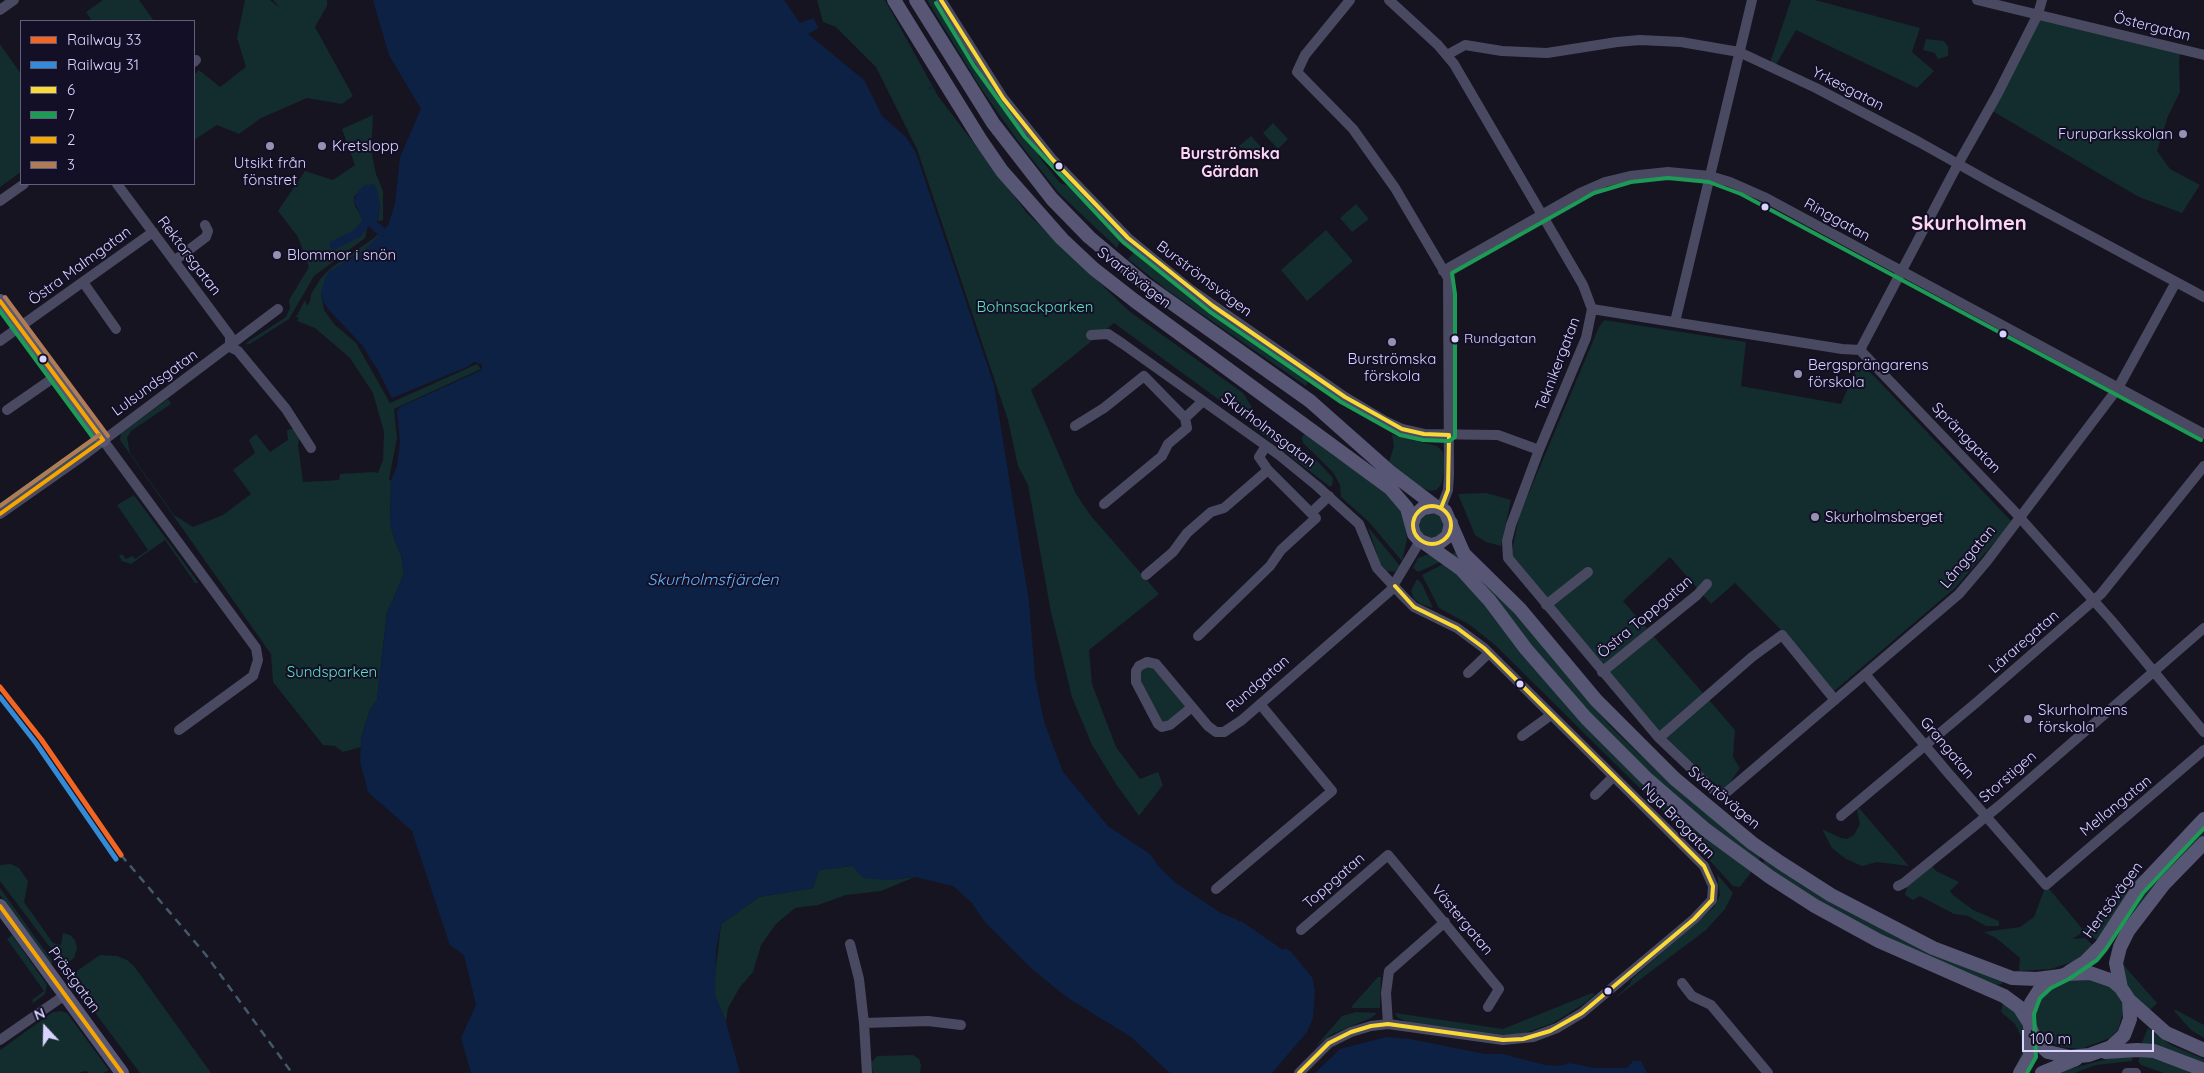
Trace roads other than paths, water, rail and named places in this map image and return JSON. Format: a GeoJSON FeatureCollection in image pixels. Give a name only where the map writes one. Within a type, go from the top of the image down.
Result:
{"type":"FeatureCollection","features":[{"type":"Feature","properties":{"kind":"main road","name":"Svartövägen"},"geometry":{"type":"LineString","coordinates":[[894,0],[926,56],[980,140],[1002,171],[1062,239],[1094,269],[1135,301],[1390,488],[1403,501],[1412,524]]}},
{"type":"Feature","properties":{"kind":"main road","name":"Svartövägen"},"geometry":{"type":"LineString","coordinates":[[916,0],[993,123],[1052,199],[1089,237],[1145,284],[1310,401],[1389,471],[1438,507]]}},
{"type":"Feature","properties":{"kind":"main road"},"geometry":{"type":"LineString","coordinates":[[0,301],[103,440]]}},
{"type":"Feature","properties":{"kind":"main road"},"geometry":{"type":"LineString","coordinates":[[1423,542],[1435,544],[1445,539],[1450,532],[1451,522],[1447,514],[1438,507],[1427,506],[1419,510],[1412,524],[1414,534],[1423,542],[1450,559],[1474,582],[1552,680],[1617,750],[1706,830],[1770,877],[1815,906],[1879,941],[2004,996],[2019,1007],[2036,1041],[2048,1052],[2060,1056],[2089,1055],[2122,1050],[2154,1052],[2204,1070]]}},
{"type":"Feature","properties":{"kind":"main road","name":"Svartövägen"},"geometry":{"type":"LineString","coordinates":[[1451,522],[1464,554],[1520,609],[1596,700],[1675,779],[1752,843],[1831,896],[1933,948],[1989,970],[2026,980],[2063,975]]}},
{"type":"Feature","properties":{"kind":"main road","name":"Hertsövägen"},"geometry":{"type":"LineString","coordinates":[[2063,975],[2092,956],[2138,889],[2204,819]]}},
{"type":"Feature","properties":{"kind":"main road","name":"Hertsövägen"},"geometry":{"type":"LineString","coordinates":[[2122,988],[2116,963],[2120,947],[2128,931],[2164,884],[2204,843]]}},
{"type":"Feature","properties":{"kind":"main road","name":"Prästgatan"},"geometry":{"type":"LineString","coordinates":[[0,906],[122,1073]]}},
{"type":"Feature","properties":{"kind":"main road"},"geometry":{"type":"LineString","coordinates":[[2020,1073],[2030,1056],[2029,1007],[2035,995],[2047,983],[2063,975],[2099,975],[2113,981],[2122,988],[2129,1000],[2166,1033],[2204,1050]]}},
{"type":"Feature","properties":{"kind":"main road"},"geometry":{"type":"LineString","coordinates":[[2042,1073],[2111,1047],[2124,1035],[2130,1019],[2129,1000]]}},
{"type":"Feature","properties":{"kind":"street"},"geometry":{"type":"LineString","coordinates":[[0,10],[14,0]]}},
{"type":"Feature","properties":{"kind":"street","name":"Burströmsvägen"},"geometry":{"type":"LineString","coordinates":[[941,0],[1003,98],[1046,153],[1128,238],[1158,264],[1213,306],[1345,397],[1402,429],[1424,434],[1498,435],[1539,450]]}},
{"type":"Feature","properties":{"kind":"street"},"geometry":{"type":"LineString","coordinates":[[1350,0],[1305,55],[1297,72],[1353,129],[1394,188],[1448,278],[1448,490],[1438,507]]}},
{"type":"Feature","properties":{"kind":"street","name":"Teknikergatan"},"geometry":{"type":"LineString","coordinates":[[1389,0],[1447,55],[1583,286],[1592,309],[1588,333],[1539,450],[1511,525],[1506,550],[1511,565],[1659,738],[1721,798]]}},
{"type":"Feature","properties":{"kind":"street"},"geometry":{"type":"LineString","coordinates":[[1675,322],[1752,0]]}},
{"type":"Feature","properties":{"kind":"street","name":"Östergatan"},"geometry":{"type":"LineString","coordinates":[[1977,0],[2204,55]]}},
{"type":"Feature","properties":{"kind":"street"},"geometry":{"type":"LineString","coordinates":[[1592,309],[1842,349],[1860,350],[1958,164],[1998,93],[2038,14],[2042,0]]}},
{"type":"Feature","properties":{"kind":"street","name":"Yrkesgatan"},"geometry":{"type":"LineString","coordinates":[[1447,55],[1465,45],[1502,51],[1547,53],[1640,40],[1680,42],[1739,52],[1816,88],[2204,297]]}},
{"type":"Feature","properties":{"kind":"street","name":"Ringgatan"},"geometry":{"type":"LineString","coordinates":[[1443,271],[1580,193],[1617,179],[1668,172],[1710,176],[1764,197],[2204,434]]}},
{"type":"Feature","properties":{"kind":"street"},"geometry":{"type":"LineString","coordinates":[[0,200],[22,185]]}},
{"type":"Feature","properties":{"kind":"street","name":"Rektorsgatan"},"geometry":{"type":"LineString","coordinates":[[118,185],[230,336],[230,348]]}},
{"type":"Feature","properties":{"kind":"street"},"geometry":{"type":"LineString","coordinates":[[174,261],[206,237],[208,232],[205,225]]}},
{"type":"Feature","properties":{"kind":"street","name":"Östra Malmgatan"},"geometry":{"type":"LineString","coordinates":[[0,341],[153,232]]}},
{"type":"Feature","properties":{"kind":"street"},"geometry":{"type":"LineString","coordinates":[[83,282],[116,329]]}},
{"type":"Feature","properties":{"kind":"street","name":"Långgatan"},"geometry":{"type":"LineString","coordinates":[[1721,798],[1959,594],[1987,561],[2118,388],[2176,282]]}},
{"type":"Feature","properties":{"kind":"street","name":"Lulsundsgatan"},"geometry":{"type":"LineString","coordinates":[[0,514],[230,348],[246,332],[278,309]]}},
{"type":"Feature","properties":{"kind":"street","name":"Skurholmsgatan"},"geometry":{"type":"LineString","coordinates":[[1091,335],[1108,334],[1266,446],[1329,496],[1359,524],[1377,568],[1395,586]]}},
{"type":"Feature","properties":{"kind":"street"},"geometry":{"type":"LineString","coordinates":[[230,348],[238,351],[286,409],[310,448]]}},
{"type":"Feature","properties":{"kind":"street","name":"Spränggatan"},"geometry":{"type":"LineString","coordinates":[[1860,350],[2020,516],[2204,732]]}},
{"type":"Feature","properties":{"kind":"street"},"geometry":{"type":"LineString","coordinates":[[1152,384],[1162,372]]}},
{"type":"Feature","properties":{"kind":"street"},"geometry":{"type":"LineString","coordinates":[[7,410],[56,376]]}},
{"type":"Feature","properties":{"kind":"street"},"geometry":{"type":"LineString","coordinates":[[1075,426],[1104,408],[1142,376],[1186,418],[1187,428],[1168,444],[1162,456],[1104,504]]}},
{"type":"Feature","properties":{"kind":"street"},"geometry":{"type":"LineString","coordinates":[[1186,418],[1203,401]]}},
{"type":"Feature","properties":{"kind":"street"},"geometry":{"type":"LineString","coordinates":[[103,440],[256,648],[258,660],[253,676],[179,730]]}},
{"type":"Feature","properties":{"kind":"street"},"geometry":{"type":"LineString","coordinates":[[1198,636],[1270,566],[1281,550],[1316,518],[1268,470],[1259,457],[1266,446]]}},
{"type":"Feature","properties":{"kind":"street","name":"Läraregatan"},"geometry":{"type":"LineString","coordinates":[[1841,816],[2094,601],[2204,466]]}},
{"type":"Feature","properties":{"kind":"street"},"geometry":{"type":"LineString","coordinates":[[1146,575],[1172,552],[1193,527],[1211,512],[1224,508],[1268,470]]}},
{"type":"Feature","properties":{"kind":"street"},"geometry":{"type":"LineString","coordinates":[[1311,513],[1329,496]]}},
{"type":"Feature","properties":{"kind":"street","name":"Rundgatan"},"geometry":{"type":"LineString","coordinates":[[1192,707],[1170,725],[1162,727],[1151,713],[1139,691],[1136,682],[1136,670],[1143,663],[1156,664],[1208,726],[1220,732],[1228,730],[1395,586],[1423,542]]}},
{"type":"Feature","properties":{"kind":"street"},"geometry":{"type":"LineString","coordinates":[[1546,606],[1588,572]]}},
{"type":"Feature","properties":{"kind":"street","name":"Östra Toppgatan"},"geometry":{"type":"LineString","coordinates":[[1602,672],[1697,595],[1706,584]]}},
{"type":"Feature","properties":{"kind":"street","name":"Nya Brogatan"},"geometry":{"type":"LineString","coordinates":[[1299,1073],[1324,1046],[1360,1028],[1388,1024],[1503,1040],[1523,1039],[1550,1031],[1582,1013],[1694,919],[1712,900],[1713,886],[1704,866],[1489,653],[1457,628],[1414,607],[1395,586]]}},
{"type":"Feature","properties":{"kind":"street","name":"Storstigen"},"geometry":{"type":"LineString","coordinates":[[1898,886],[1986,816],[2204,628]]}},
{"type":"Feature","properties":{"kind":"street"},"geometry":{"type":"LineString","coordinates":[[1659,738],[1752,657],[1782,635],[1835,700]]}},
{"type":"Feature","properties":{"kind":"street"},"geometry":{"type":"LineString","coordinates":[[1468,673],[1489,653]]}},
{"type":"Feature","properties":{"kind":"street","name":"Grangatan"},"geometry":{"type":"LineString","coordinates":[[1865,674],[1924,746],[2046,885]]}},
{"type":"Feature","properties":{"kind":"street"},"geometry":{"type":"LineString","coordinates":[[1216,889],[1332,791],[1260,704]]}},
{"type":"Feature","properties":{"kind":"street"},"geometry":{"type":"LineString","coordinates":[[1522,736],[1551,715]]}},
{"type":"Feature","properties":{"kind":"street","name":"Mellangatan"},"geometry":{"type":"LineString","coordinates":[[2046,885],[2204,750]]}},
{"type":"Feature","properties":{"kind":"street"},"geometry":{"type":"LineString","coordinates":[[1595,795],[1613,776]]}},
{"type":"Feature","properties":{"kind":"street","name":"Västergatan"},"geometry":{"type":"LineString","coordinates":[[1388,854],[1499,989],[1488,1006]]}},
{"type":"Feature","properties":{"kind":"street","name":"Toppgatan"},"geometry":{"type":"LineString","coordinates":[[1301,930],[1388,854]]}},
{"type":"Feature","properties":{"kind":"street"},"geometry":{"type":"LineString","coordinates":[[1388,1024],[1386,988],[1389,971],[1445,922]]}},
{"type":"Feature","properties":{"kind":"street"},"geometry":{"type":"LineString","coordinates":[[850,944],[859,979],[867,1073]]}},
{"type":"Feature","properties":{"kind":"street"},"geometry":{"type":"LineString","coordinates":[[1682,983],[1692,996],[1711,1005],[1768,1073]]}},
{"type":"Feature","properties":{"kind":"street"},"geometry":{"type":"LineString","coordinates":[[0,1040],[65,994]]}},
{"type":"Feature","properties":{"kind":"street"},"geometry":{"type":"LineString","coordinates":[[864,1023],[928,1021],[961,1025]]}},
{"type":"Feature","properties":{"kind":"street"},"geometry":{"type":"LineString","coordinates":[[2127,1073],[2136,1073]]}},
{"type":"Feature","properties":{"kind":"water","name":"Skurholmsfjärden"},"geometry":{"type":"Polygon","coordinates":[[[373,0],[784,0],[800,23],[813,18],[819,28],[808,34],[864,80],[882,116],[906,137],[916,153],[994,385],[1029,602],[1035,677],[1044,722],[1063,772],[1109,827],[1150,854],[1160,868],[1176,883],[1219,912],[1244,923],[1283,950],[1285,948],[1291,952],[1312,977],[1315,990],[1313,1018],[1307,1032],[1272,1073],[1170,1073],[1131,1037],[1068,998],[1033,970],[985,922],[972,903],[953,886],[915,877],[888,880],[863,878],[852,866],[819,870],[813,888],[759,897],[721,924],[716,950],[715,996],[726,1022],[740,1073],[471,1073],[461,1038],[476,1005],[464,955],[450,945],[412,831],[368,792],[360,761],[361,738],[370,710],[377,700],[387,613],[404,574],[401,555],[390,523],[391,481],[397,466],[400,442],[397,412],[400,407],[482,370],[482,365],[474,362],[467,367],[392,398],[362,345],[328,309],[323,301],[321,293],[325,278],[330,271],[365,250],[388,225],[395,204],[400,157],[421,109],[389,55],[373,0]]]}},
{"type":"Feature","properties":{"kind":"water"},"geometry":{"type":"Polygon","coordinates":[[[374,184],[377,189],[380,205],[378,220],[367,228],[363,224],[354,201],[359,190],[365,185],[374,184]]]}},
{"type":"Feature","properties":{"kind":"water"},"geometry":{"type":"Polygon","coordinates":[[[1386,1037],[1410,1039],[1485,1054],[1503,1054],[1545,1065],[1560,1066],[1570,1063],[1594,1068],[1627,1068],[1633,1061],[1641,1061],[1647,1073],[1315,1073],[1340,1049],[1386,1037]]]}},
{"type":"Feature","properties":{"kind":"waterway"},"geometry":{"type":"LineString","coordinates":[[334,245],[358,233],[364,225]]}},
{"type":"Feature","properties":{"kind":"waterway"},"geometry":{"type":"LineString","coordinates":[[374,225],[382,232]]}},
{"type":"Feature","properties":{"kind":"railway"},"geometry":{"type":"LineString","coordinates":[[121,855],[206,955],[292,1073]]}},
{"type":"Feature","properties":{"kind":"rail line","name":"33"},"geometry":{"type":"LineString","coordinates":[[0,687],[41,739],[121,855]]}},
{"type":"Feature","properties":{"kind":"rail line","name":"31"},"geometry":{"type":"LineString","coordinates":[[0,697],[36,743],[116,859]]}},
{"type":"Feature","properties":{"kind":"place","name":"Furuparksskolan"},"geometry":{"type":"Point","coordinates":[2183,134]}},
{"type":"Feature","properties":{"kind":"place","name":"Utsikt från fönstret"},"geometry":{"type":"Point","coordinates":[270,146]}},
{"type":"Feature","properties":{"kind":"place","name":"Kretslopp"},"geometry":{"type":"Point","coordinates":[322,146]}},
{"type":"Feature","properties":{"kind":"place","name":"Blommor i snön"},"geometry":{"type":"Point","coordinates":[277,255]}},
{"type":"Feature","properties":{"kind":"place","name":"Rundgatan"},"geometry":{"type":"Point","coordinates":[1455,339]}},
{"type":"Feature","properties":{"kind":"place","name":"Burströmska förskola"},"geometry":{"type":"Point","coordinates":[1392,342]}},
{"type":"Feature","properties":{"kind":"place","name":"Bergsprängarens förskola"},"geometry":{"type":"Point","coordinates":[1798,374]}},
{"type":"Feature","properties":{"kind":"place","name":"Skurholmsberget"},"geometry":{"type":"Point","coordinates":[1815,517]}},
{"type":"Feature","properties":{"kind":"place","name":"Skurholmens förskola"},"geometry":{"type":"Point","coordinates":[2028,719]}},
{"type":"Feature","properties":{"kind":"district","name":"Burströmska Gärdan"},"geometry":{"type":"Point","coordinates":[1230,163]}},
{"type":"Feature","properties":{"kind":"district","name":"Skurholmen"},"geometry":{"type":"Point","coordinates":[1969,224]}},
{"type":"Feature","properties":{"kind":"park label","name":"Bohnsackparken"},"geometry":{"type":"Point","coordinates":[1035,307]}},
{"type":"Feature","properties":{"kind":"park label","name":"Sundsparken"},"geometry":{"type":"Point","coordinates":[332,672]}}]}
